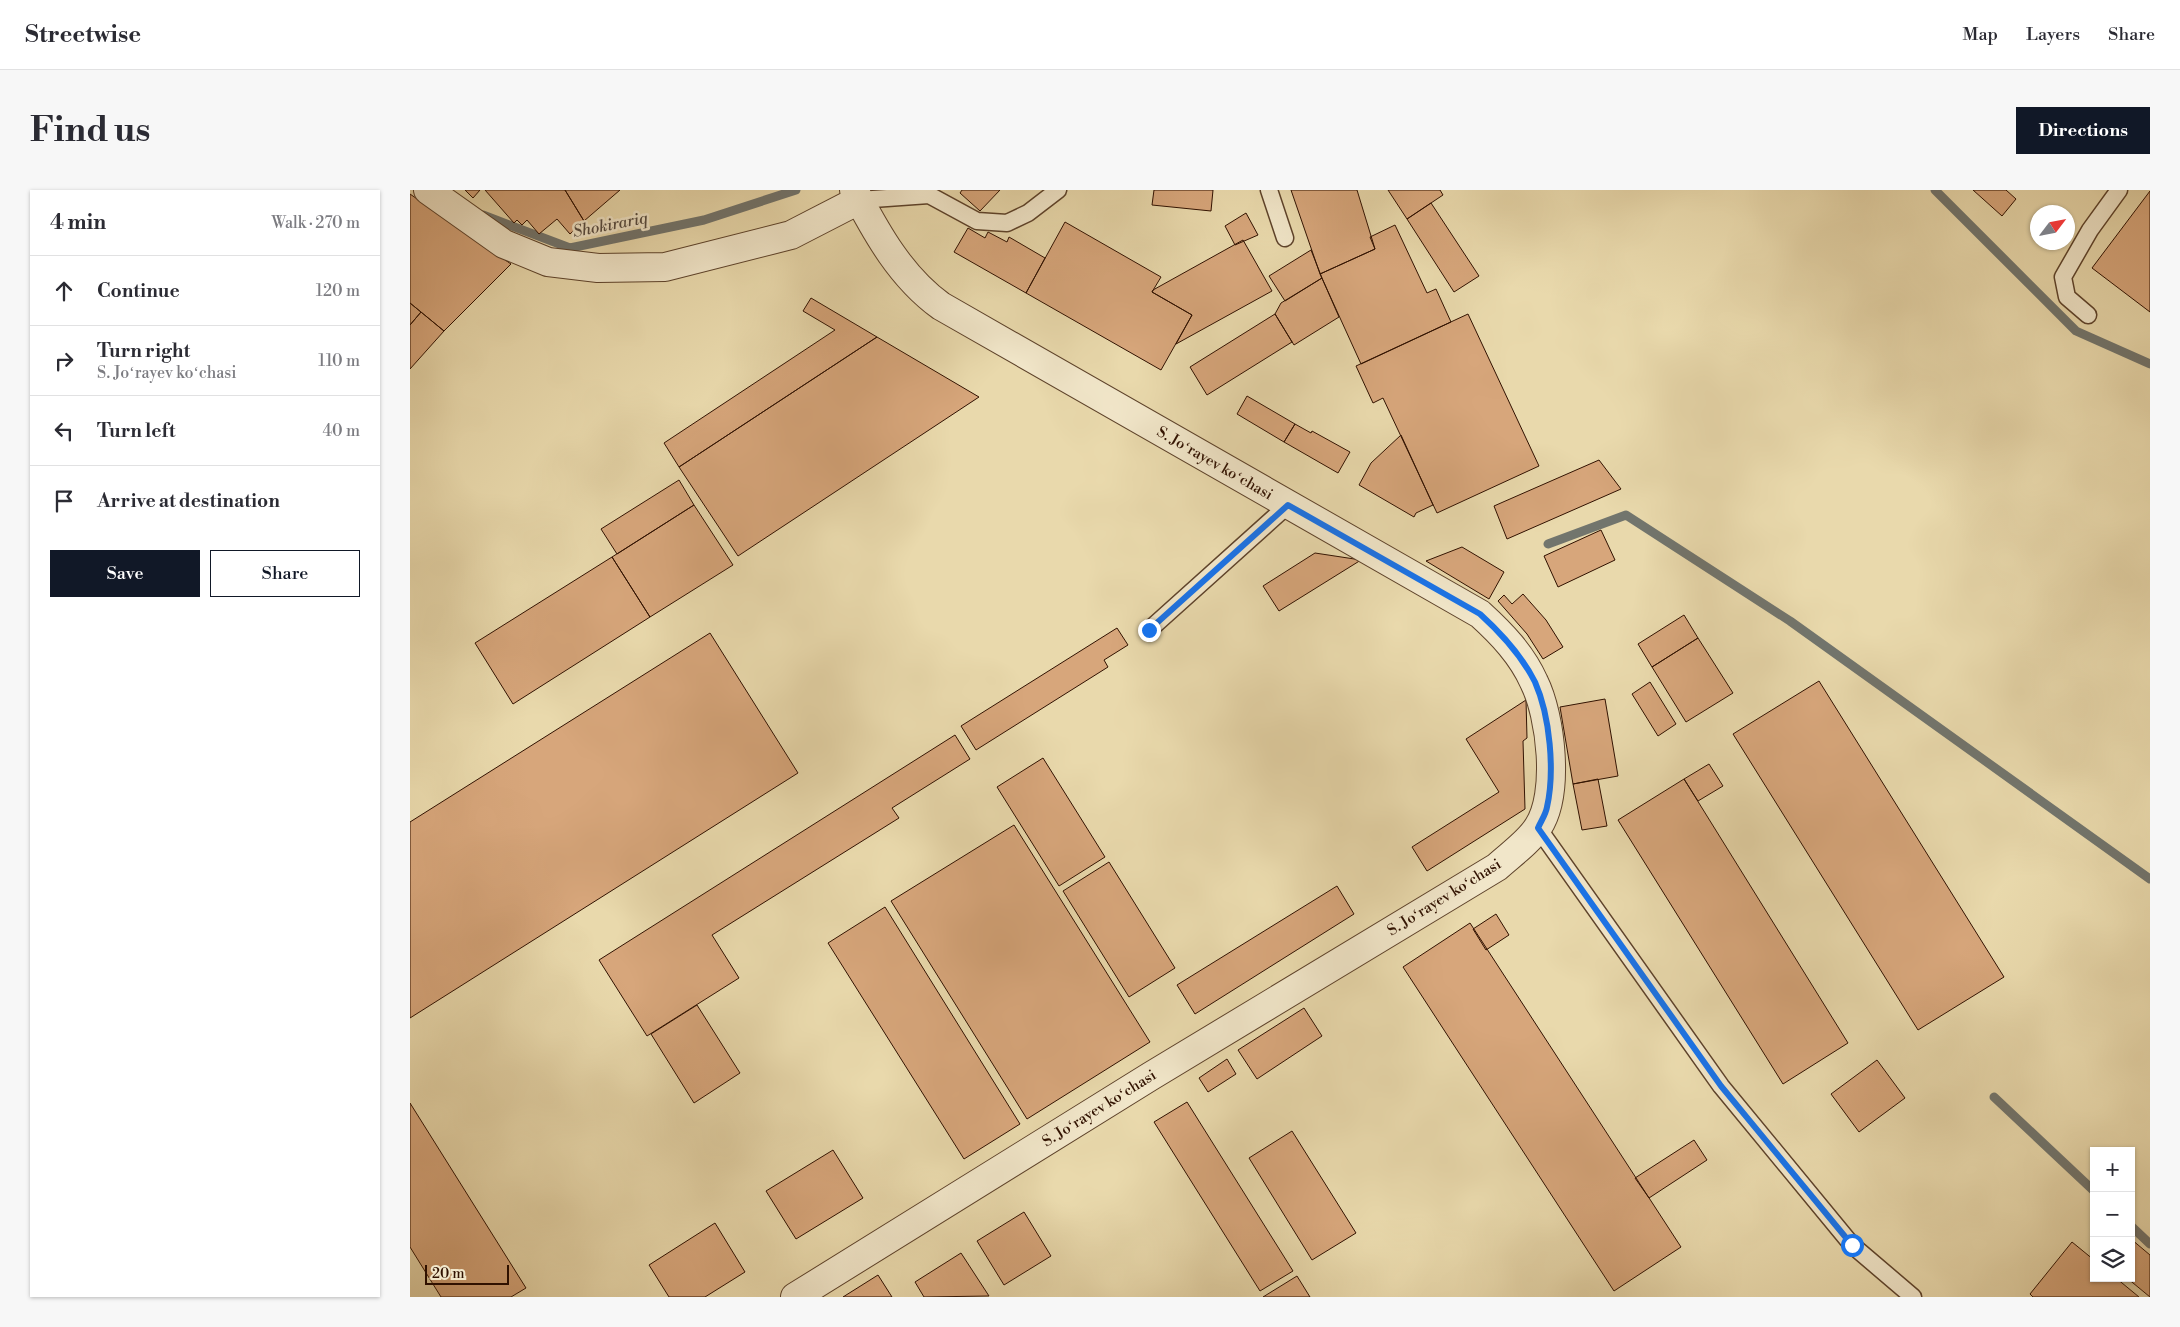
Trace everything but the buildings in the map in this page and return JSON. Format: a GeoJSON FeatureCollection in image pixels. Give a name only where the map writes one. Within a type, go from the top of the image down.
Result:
{"type":"FeatureCollection","features":[{"type":"Feature","properties":{"kind":"street"},"geometry":{"type":"LineString","coordinates":[[428,190],[504,244],[548,262],[598,268],[664,267],[791,235],[856,195]]}},
{"type":"Feature","properties":{"kind":"street","name":"S. Joʻrayev koʻchasi"},"geometry":{"type":"LineString","coordinates":[[795,1297],[1151,1076],[1497,867],[1538,828],[1547,809],[1550,763],[1544,711],[1535,683],[1519,655],[1480,614],[941,306],[921,291],[901,270],[856,195]]}},
{"type":"Feature","properties":{"kind":"lane"},"geometry":{"type":"LineString","coordinates":[[856,195],[932,193],[977,221],[1007,223],[1028,213],[1058,190]]}},
{"type":"Feature","properties":{"kind":"lane"},"geometry":{"type":"LineString","coordinates":[[1268,190],[1285,238]]}},
{"type":"Feature","properties":{"kind":"lane"},"geometry":{"type":"LineString","coordinates":[[2088,315],[2066,297],[2063,277],[2090,230],[2119,190]]}},
{"type":"Feature","properties":{"kind":"lane"},"geometry":{"type":"LineString","coordinates":[[1149,630],[1288,505]]}},
{"type":"Feature","properties":{"kind":"lane"},"geometry":{"type":"LineString","coordinates":[[1538,828],[1721,1086],[1852,1245],[1913,1297]]}},
{"type":"Feature","properties":{"kind":"waterway","name":"Shokirariq"},"geometry":{"type":"LineString","coordinates":[[483,215],[570,248],[704,220],[796,190]]}},
{"type":"Feature","properties":{"kind":"waterway","name":"Shokirariq"},"geometry":{"type":"LineString","coordinates":[[1935,190],[2076,331],[2150,364]]}},
{"type":"Feature","properties":{"kind":"waterway"},"geometry":{"type":"LineString","coordinates":[[1548,544],[1626,515],[1790,621],[2150,879]]}},
{"type":"Feature","properties":{"kind":"waterway"},"geometry":{"type":"LineString","coordinates":[[1994,1097],[2090,1187]]}},
{"type":"Feature","properties":{"kind":"waterway"},"geometry":{"type":"LineString","coordinates":[[2135,1230],[2150,1244]]}},
{"type":"Feature","properties":{"kind":"route"},"geometry":{"type":"LineString","coordinates":[[1149,630],[1288,505],[1480,614],[1519,655],[1535,683],[1544,711],[1550,763],[1550,786],[1547,809],[1538,828],[1721,1086],[1852,1245]]}}]}
